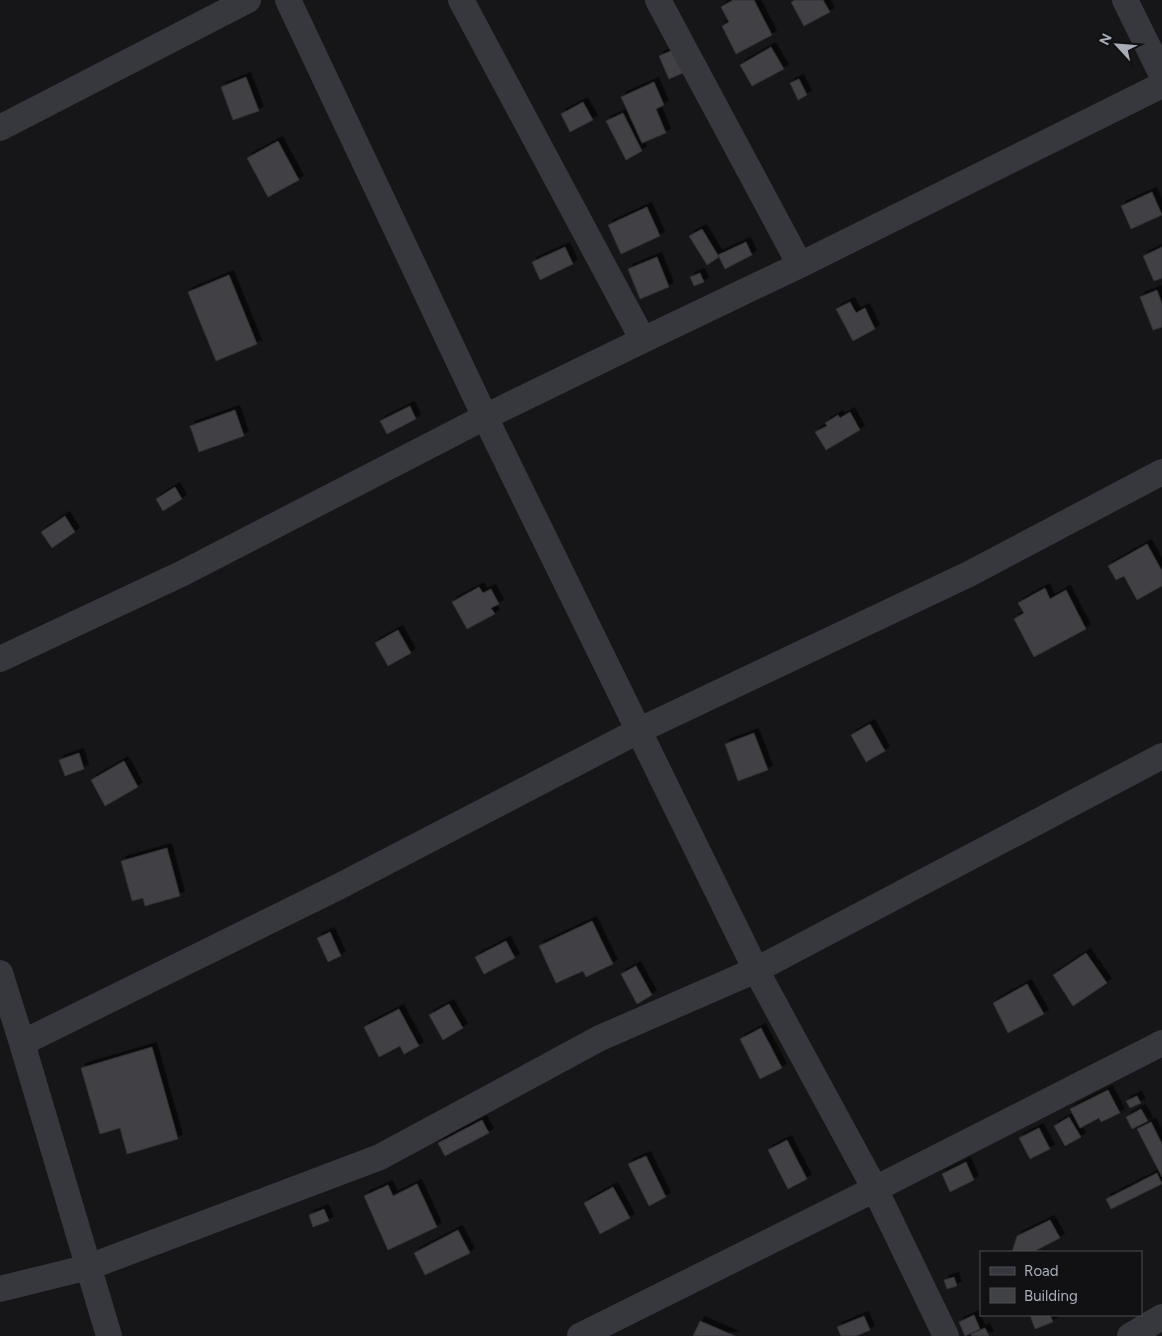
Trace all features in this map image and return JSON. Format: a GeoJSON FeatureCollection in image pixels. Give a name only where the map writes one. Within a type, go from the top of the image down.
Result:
{"type":"FeatureCollection","features":[{"type":"Feature","properties":{"kind":"street"},"geometry":{"type":"LineString","coordinates":[[0,128],[248,0]]}},
{"type":"Feature","properties":{"kind":"street"},"geometry":{"type":"LineString","coordinates":[[288,0],[485,417],[638,731],[756,970],[875,1189],[946,1336]]}},
{"type":"Feature","properties":{"kind":"street"},"geometry":{"type":"LineString","coordinates":[[461,0],[643,340]]}},
{"type":"Feature","properties":{"kind":"street"},"geometry":{"type":"LineString","coordinates":[[658,0],[800,265]]}},
{"type":"Feature","properties":{"kind":"street"},"geometry":{"type":"LineString","coordinates":[[1125,0],[1162,75]]}},
{"type":"Feature","properties":{"kind":"street"},"geometry":{"type":"LineString","coordinates":[[0,659],[181,574],[485,417],[800,265],[1162,85]]}},
{"type":"Feature","properties":{"kind":"street"},"geometry":{"type":"LineString","coordinates":[[22,1043],[338,888],[638,731],[969,574],[1162,472]]}},
{"type":"Feature","properties":{"kind":"street"},"geometry":{"type":"LineString","coordinates":[[0,1289],[89,1267],[380,1157],[600,1038],[756,970],[1162,756]]}},
{"type":"Feature","properties":{"kind":"street"},"geometry":{"type":"LineString","coordinates":[[0,973],[109,1336]]}},
{"type":"Feature","properties":{"kind":"street"},"geometry":{"type":"LineString","coordinates":[[580,1336],[1162,1043]]}},
{"type":"Feature","properties":{"kind":"street"},"geometry":{"type":"LineString","coordinates":[[1130,1336],[1162,1317]]}},
{"type":"Feature","properties":{"kind":"building"},"geometry":{"type":"Polygon","coordinates":[[[733,0],[754,0],[772,35],[736,54],[722,26],[729,22],[721,7],[733,0]]]}},
{"type":"Feature","properties":{"kind":"building"},"geometry":{"type":"Polygon","coordinates":[[[795,0],[823,0],[830,12],[804,26],[791,2],[795,0]]]}},
{"type":"Feature","properties":{"kind":"building"},"geometry":{"type":"Polygon","coordinates":[[[771,47],[784,69],[752,86],[740,65],[771,47]]]}},
{"type":"Feature","properties":{"kind":"building"},"geometry":{"type":"Polygon","coordinates":[[[673,50],[683,73],[669,79],[659,56],[673,50]]]}},
{"type":"Feature","properties":{"kind":"building"},"geometry":{"type":"Polygon","coordinates":[[[246,77],[259,111],[233,120],[221,87],[246,77]]]}},
{"type":"Feature","properties":{"kind":"building"},"geometry":{"type":"Polygon","coordinates":[[[799,79],[807,95],[798,100],[790,83],[799,79]]]}},
{"type":"Feature","properties":{"kind":"building"},"geometry":{"type":"Polygon","coordinates":[[[654,82],[664,105],[656,109],[666,133],[642,143],[621,97],[654,82]]]}},
{"type":"Feature","properties":{"kind":"building"},"geometry":{"type":"Polygon","coordinates":[[[583,102],[593,120],[570,132],[561,114],[583,102]]]}},
{"type":"Feature","properties":{"kind":"building"},"geometry":{"type":"Polygon","coordinates":[[[623,113],[642,151],[626,160],[606,121],[623,113]]]}},
{"type":"Feature","properties":{"kind":"building"},"geometry":{"type":"Polygon","coordinates":[[[278,141],[299,180],[268,197],[247,158],[278,141]]]}},
{"type":"Feature","properties":{"kind":"building"},"geometry":{"type":"Polygon","coordinates":[[[1152,192],[1162,215],[1131,229],[1121,206],[1152,192]]]}},
{"type":"Feature","properties":{"kind":"building"},"geometry":{"type":"Polygon","coordinates":[[[647,207],[660,236],[621,254],[608,225],[647,207]]]}},
{"type":"Feature","properties":{"kind":"building"},"geometry":{"type":"Polygon","coordinates":[[[702,229],[719,257],[707,265],[689,236],[702,229]]]}},
{"type":"Feature","properties":{"kind":"building"},"geometry":{"type":"Polygon","coordinates":[[[746,242],[752,255],[725,269],[718,255],[746,242]]]}},
{"type":"Feature","properties":{"kind":"building"},"geometry":{"type":"Polygon","coordinates":[[[565,247],[573,264],[540,280],[532,262],[565,247]]]}},
{"type":"Feature","properties":{"kind":"building"},"geometry":{"type":"Polygon","coordinates":[[[1162,247],[1162,278],[1154,281],[1143,256],[1162,247]]]}},
{"type":"Feature","properties":{"kind":"building"},"geometry":{"type":"Polygon","coordinates":[[[657,257],[669,287],[640,299],[628,269],[657,257]]]}},
{"type":"Feature","properties":{"kind":"building"},"geometry":{"type":"Polygon","coordinates":[[[700,273],[704,282],[694,286],[690,277],[700,273]]]}},
{"type":"Feature","properties":{"kind":"building"},"geometry":{"type":"Polygon","coordinates":[[[229,275],[257,344],[216,361],[188,292],[229,275]]]}},
{"type":"Feature","properties":{"kind":"building"},"geometry":{"type":"Polygon","coordinates":[[[1157,290],[1162,304],[1162,327],[1153,330],[1140,297],[1157,290]]]}},
{"type":"Feature","properties":{"kind":"building"},"geometry":{"type":"Polygon","coordinates":[[[850,302],[856,313],[865,308],[875,329],[853,341],[836,309],[850,302]]]}},
{"type":"Feature","properties":{"kind":"building"},"geometry":{"type":"Polygon","coordinates":[[[410,406],[416,419],[387,434],[380,421],[410,406]]]}},
{"type":"Feature","properties":{"kind":"building"},"geometry":{"type":"Polygon","coordinates":[[[235,410],[244,436],[199,452],[190,426],[235,410]]]}},
{"type":"Feature","properties":{"kind":"building"},"geometry":{"type":"Polygon","coordinates":[[[850,412],[860,430],[826,450],[815,432],[827,426],[825,423],[838,415],[840,418],[850,412]]]}},
{"type":"Feature","properties":{"kind":"building"},"geometry":{"type":"Polygon","coordinates":[[[175,487],[182,499],[163,511],[156,499],[175,487]]]}},
{"type":"Feature","properties":{"kind":"building"},"geometry":{"type":"Polygon","coordinates":[[[65,516],[75,532],[52,548],[41,532],[65,516]]]}},
{"type":"Feature","properties":{"kind":"building"},"geometry":{"type":"Polygon","coordinates":[[[1147,544],[1162,571],[1162,586],[1137,600],[1124,576],[1116,580],[1108,566],[1147,544]]]}},
{"type":"Feature","properties":{"kind":"building"},"geometry":{"type":"Polygon","coordinates":[[[479,587],[483,593],[491,589],[499,604],[491,608],[495,614],[467,629],[452,602],[479,587]]]}},
{"type":"Feature","properties":{"kind":"building"},"geometry":{"type":"Polygon","coordinates":[[[1045,588],[1050,599],[1066,590],[1086,629],[1034,657],[1014,619],[1024,613],[1018,603],[1045,588]]]}},
{"type":"Feature","properties":{"kind":"building"},"geometry":{"type":"Polygon","coordinates":[[[398,630],[411,653],[388,666],[375,643],[398,630]]]}},
{"type":"Feature","properties":{"kind":"building"},"geometry":{"type":"Polygon","coordinates":[[[870,724],[885,751],[866,762],[851,735],[870,724]]]}},
{"type":"Feature","properties":{"kind":"building"},"geometry":{"type":"Polygon","coordinates":[[[754,733],[768,770],[738,781],[725,744],[754,733]]]}},
{"type":"Feature","properties":{"kind":"building"},"geometry":{"type":"Polygon","coordinates":[[[79,753],[84,769],[65,776],[59,760],[79,753]]]}},
{"type":"Feature","properties":{"kind":"building"},"geometry":{"type":"Polygon","coordinates":[[[124,761],[138,787],[105,806],[91,780],[124,761]]]}},
{"type":"Feature","properties":{"kind":"building"},"geometry":{"type":"Polygon","coordinates":[[[167,848],[180,896],[145,906],[143,898],[132,901],[121,861],[167,848]]]}},
{"type":"Feature","properties":{"kind":"building"},"geometry":{"type":"Polygon","coordinates":[[[592,921],[613,964],[586,977],[583,971],[556,983],[539,946],[592,921]]]}},
{"type":"Feature","properties":{"kind":"building"},"geometry":{"type":"Polygon","coordinates":[[[330,932],[341,956],[328,962],[317,938],[330,932]]]}},
{"type":"Feature","properties":{"kind":"building"},"geometry":{"type":"Polygon","coordinates":[[[506,941],[515,958],[484,974],[475,957],[506,941]]]}},
{"type":"Feature","properties":{"kind":"building"},"geometry":{"type":"Polygon","coordinates":[[[1086,953],[1107,983],[1073,1006],[1053,975],[1086,953]]]}},
{"type":"Feature","properties":{"kind":"building"},"geometry":{"type":"Polygon","coordinates":[[[636,966],[652,995],[637,1004],[621,974],[636,966]]]}},
{"type":"Feature","properties":{"kind":"building"},"geometry":{"type":"Polygon","coordinates":[[[1027,984],[1044,1014],[1008,1033],[993,1003],[1027,984]]]}},
{"type":"Feature","properties":{"kind":"building"},"geometry":{"type":"Polygon","coordinates":[[[449,1004],[463,1028],[443,1040],[429,1015],[449,1004]]]}},
{"type":"Feature","properties":{"kind":"building"},"geometry":{"type":"Polygon","coordinates":[[[399,1009],[419,1046],[404,1054],[400,1046],[379,1057],[364,1027],[399,1009]]]}},
{"type":"Feature","properties":{"kind":"building"},"geometry":{"type":"Polygon","coordinates":[[[761,1028],[782,1068],[760,1079],[740,1039],[761,1028]]]}},
{"type":"Feature","properties":{"kind":"building"},"geometry":{"type":"Polygon","coordinates":[[[152,1047],[178,1139],[127,1154],[120,1128],[100,1134],[81,1068],[152,1047]]]}},
{"type":"Feature","properties":{"kind":"building"},"geometry":{"type":"Polygon","coordinates":[[[1108,1090],[1120,1113],[1101,1122],[1099,1118],[1080,1128],[1070,1109],[1108,1090]]]}},
{"type":"Feature","properties":{"kind":"building"},"geometry":{"type":"Polygon","coordinates":[[[1137,1096],[1141,1103],[1130,1108],[1126,1101],[1137,1096]]]}},
{"type":"Feature","properties":{"kind":"building"},"geometry":{"type":"Polygon","coordinates":[[[1141,1109],[1148,1121],[1132,1129],[1126,1117],[1141,1109]]]}},
{"type":"Feature","properties":{"kind":"building"},"geometry":{"type":"Polygon","coordinates":[[[1069,1117],[1081,1137],[1065,1146],[1054,1126],[1069,1117]]]}},
{"type":"Feature","properties":{"kind":"building"},"geometry":{"type":"Polygon","coordinates":[[[482,1120],[489,1133],[445,1156],[438,1143],[482,1120]]]}},
{"type":"Feature","properties":{"kind":"building"},"geometry":{"type":"Polygon","coordinates":[[[1151,1122],[1162,1144],[1162,1177],[1137,1129],[1151,1122]]]}},
{"type":"Feature","properties":{"kind":"building"},"geometry":{"type":"Polygon","coordinates":[[[1039,1128],[1050,1149],[1030,1159],[1019,1138],[1039,1128]]]}},
{"type":"Feature","properties":{"kind":"building"},"geometry":{"type":"Polygon","coordinates":[[[787,1140],[807,1179],[788,1189],[768,1150],[787,1140]]]}},
{"type":"Feature","properties":{"kind":"building"},"geometry":{"type":"Polygon","coordinates":[[[646,1156],[666,1197],[649,1206],[628,1164],[646,1156]]]}},
{"type":"Feature","properties":{"kind":"building"},"geometry":{"type":"Polygon","coordinates":[[[966,1162],[974,1180],[950,1192],[942,1174],[966,1162]]]}},
{"type":"Feature","properties":{"kind":"building"},"geometry":{"type":"Polygon","coordinates":[[[1157,1173],[1162,1184],[1111,1209],[1106,1199],[1157,1173]]]}},
{"type":"Feature","properties":{"kind":"building"},"geometry":{"type":"Polygon","coordinates":[[[417,1184],[437,1227],[388,1250],[364,1196],[388,1185],[393,1196],[417,1184]]]}},
{"type":"Feature","properties":{"kind":"building"},"geometry":{"type":"Polygon","coordinates":[[[613,1187],[630,1218],[600,1234],[584,1203],[613,1187]]]}},
{"type":"Feature","properties":{"kind":"building"},"geometry":{"type":"Polygon","coordinates":[[[324,1209],[329,1221],[313,1227],[309,1215],[324,1209]]]}},
{"type":"Feature","properties":{"kind":"building"},"geometry":{"type":"Polygon","coordinates":[[[1050,1220],[1060,1238],[1035,1251],[1012,1251],[1017,1236],[1050,1220]]]}},
{"type":"Feature","properties":{"kind":"building"},"geometry":{"type":"Polygon","coordinates":[[[458,1230],[470,1253],[425,1275],[414,1253],[458,1230]]]}},
{"type":"Feature","properties":{"kind":"building"},"geometry":{"type":"Polygon","coordinates":[[[954,1277],[957,1286],[947,1289],[944,1280],[954,1277]]]}},
{"type":"Feature","properties":{"kind":"building"},"geometry":{"type":"Polygon","coordinates":[[[974,1315],[980,1329],[965,1336],[959,1322],[974,1315]]]}},
{"type":"Feature","properties":{"kind":"building"},"geometry":{"type":"Polygon","coordinates":[[[864,1316],[870,1330],[856,1336],[841,1336],[837,1327],[864,1316]]]}},
{"type":"Feature","properties":{"kind":"building"},"geometry":{"type":"Polygon","coordinates":[[[1030,1316],[1050,1316],[1053,1322],[1035,1329],[1030,1316]]]}},
{"type":"Feature","properties":{"kind":"building"},"geometry":{"type":"Polygon","coordinates":[[[700,1321],[735,1336],[693,1336],[700,1321]]]}},
{"type":"Feature","properties":{"kind":"building"},"geometry":{"type":"Polygon","coordinates":[[[985,1328],[989,1336],[972,1336],[971,1334],[985,1328]]]}}]}
